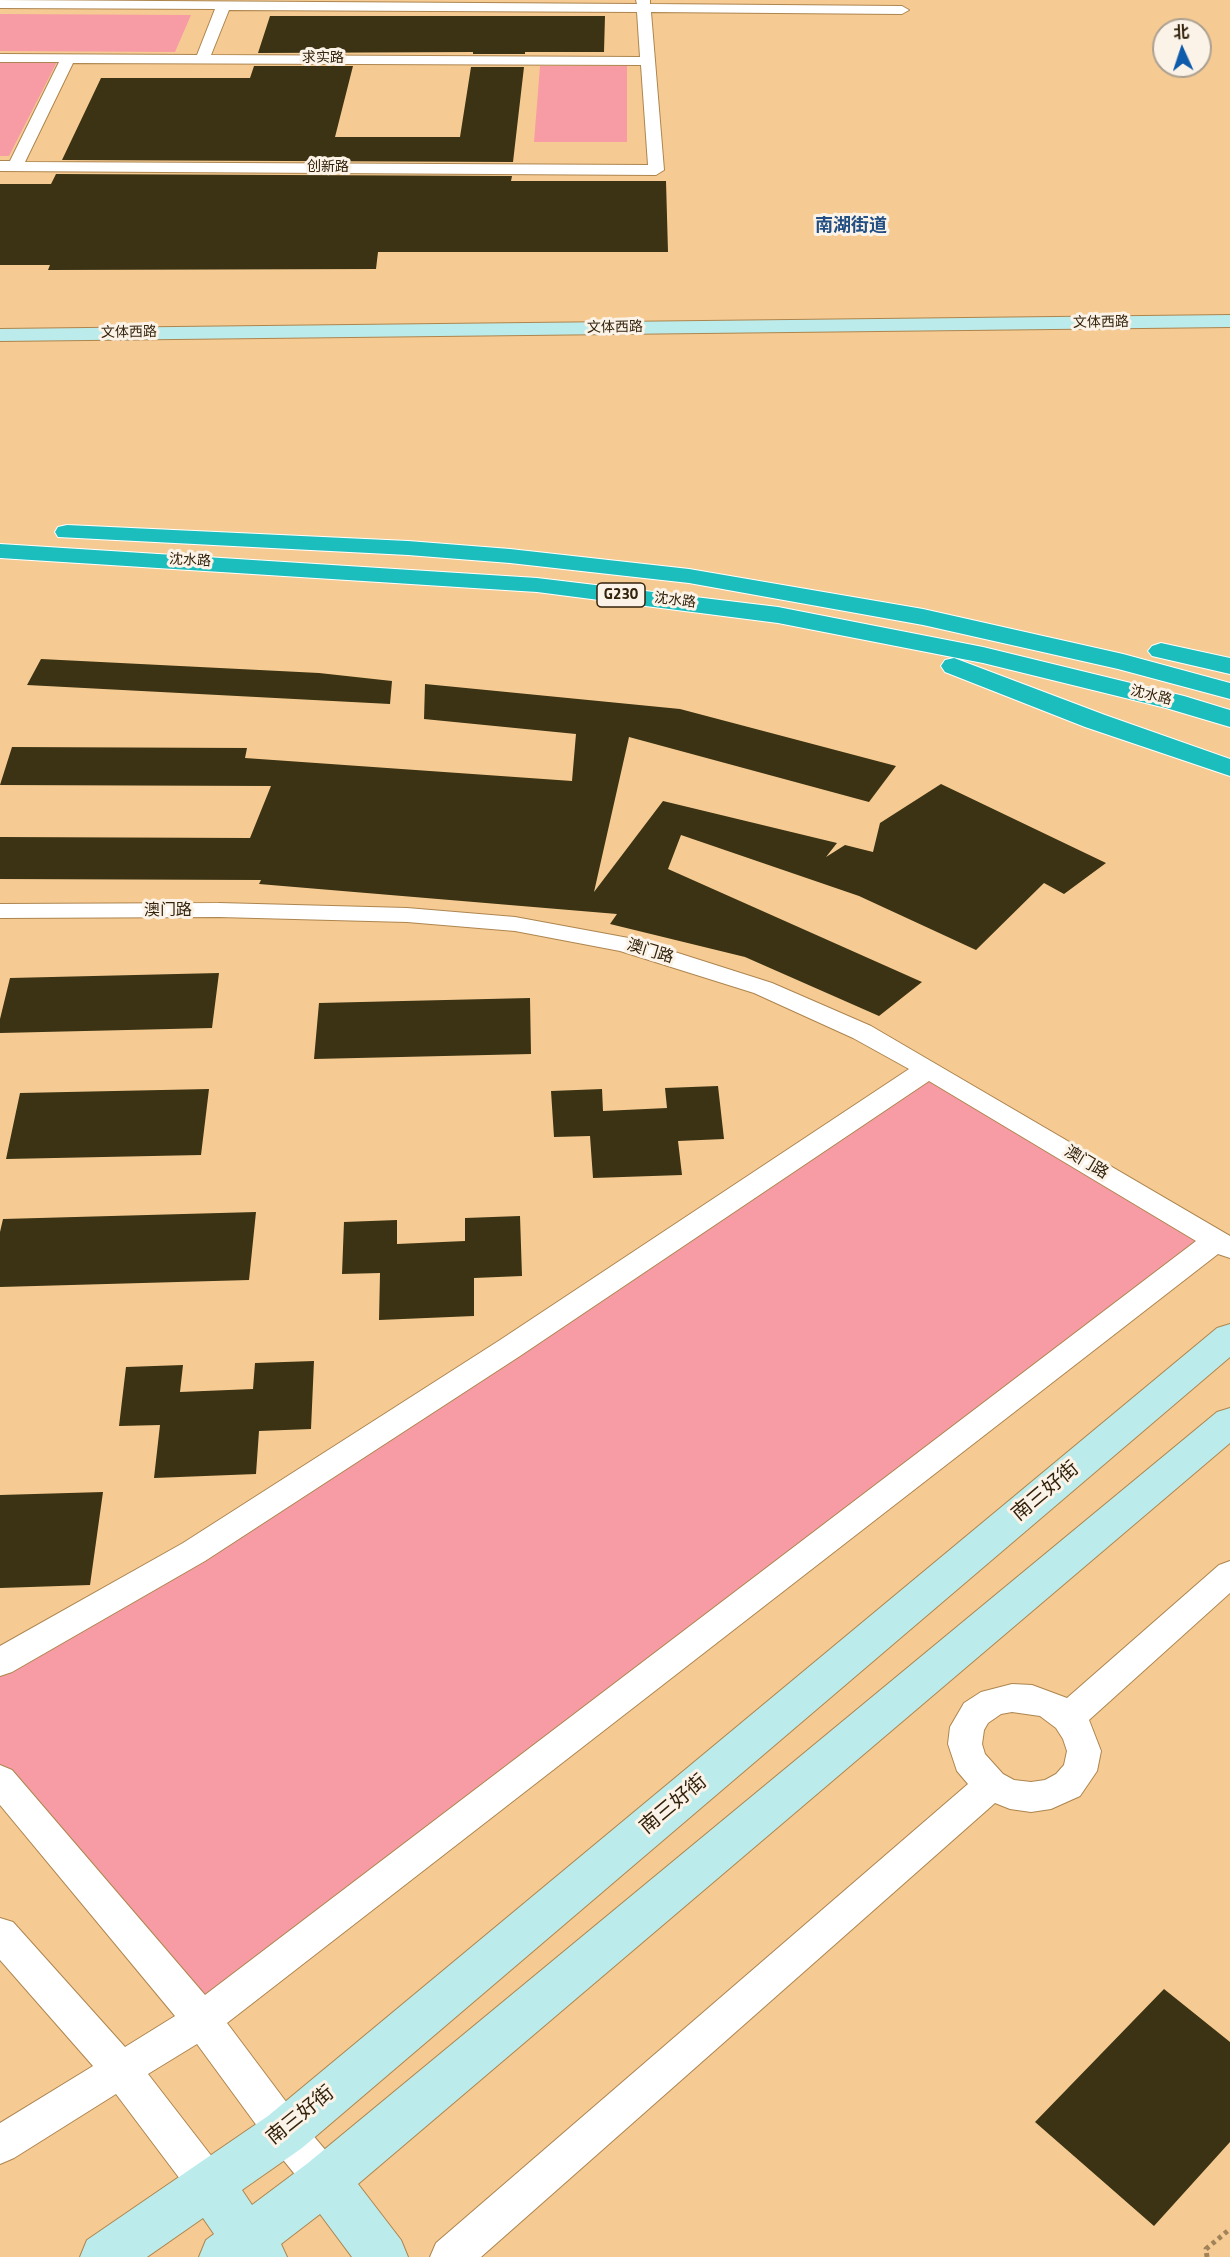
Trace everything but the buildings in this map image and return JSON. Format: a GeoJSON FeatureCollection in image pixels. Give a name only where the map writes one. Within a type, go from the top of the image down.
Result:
{"type":"FeatureCollection","features":[{"type":"Feature","properties":{"kind":"highway","name":"沈水路"},"geometry":{"type":"LineString","coordinates":[[0,529],[298,542],[476,554],[689,576],[780,590],[1021,638],[1230,691]]}},
{"type":"Feature","properties":{"kind":"highway","name":"沈水路"},"geometry":{"type":"LineString","coordinates":[[0,551],[320,568],[537,585],[757,612],[993,657],[1175,702],[1230,719]]}},
{"type":"Feature","properties":{"kind":"highway"},"geometry":{"type":"LineString","coordinates":[[780,590],[982,615],[1230,666]]}},
{"type":"Feature","properties":{"kind":"highway"},"geometry":{"type":"LineString","coordinates":[[872,633],[1095,721],[1230,768]]}},
{"type":"Feature","properties":{"kind":"street"},"geometry":{"type":"LineString","coordinates":[[202,59],[225,3]]}},
{"type":"Feature","properties":{"kind":"street"},"geometry":{"type":"LineString","coordinates":[[0,4],[643,4],[902,10]]}},
{"type":"Feature","properties":{"kind":"street"},"geometry":{"type":"LineString","coordinates":[[643,4],[646,61]]}},
{"type":"Feature","properties":{"kind":"street","name":"求实路"},"geometry":{"type":"LineString","coordinates":[[0,58],[646,61]]}},
{"type":"Feature","properties":{"kind":"street"},"geometry":{"type":"LineString","coordinates":[[7,166],[68,58]]}},
{"type":"Feature","properties":{"kind":"street","name":"创新路"},"geometry":{"type":"LineString","coordinates":[[7,166],[656,170],[646,61]]}},
{"type":"Feature","properties":{"kind":"street","name":"文体西路"},"geometry":{"type":"LineString","coordinates":[[0,335],[1230,321]]}},
{"type":"Feature","properties":{"kind":"street","name":"文体西路"},"geometry":{"type":"LineString","coordinates":[[0,343],[1230,331]]}},
{"type":"Feature","properties":{"kind":"street","name":"澳门路"},"geometry":{"type":"LineString","coordinates":[[0,911],[219,910],[396,915],[515,924],[625,944],[763,988],[862,1032],[1223,1245]]}},
{"type":"Feature","properties":{"kind":"street"},"geometry":{"type":"LineString","coordinates":[[0,1662],[194,1552],[510,1348],[928,1069]]}},
{"type":"Feature","properties":{"kind":"street"},"geometry":{"type":"LineString","coordinates":[[0,2145],[202,2020],[1223,1245]]}},
{"type":"Feature","properties":{"kind":"street","name":"南三好街"},"geometry":{"type":"LineString","coordinates":[[105,2257],[285,2132],[1230,1337]]}},
{"type":"Feature","properties":{"kind":"street"},"geometry":{"type":"LineString","coordinates":[[0,1934],[122,2071],[209,2185],[244,2251],[325,2180],[1230,1422]]}},
{"type":"Feature","properties":{"kind":"street"},"geometry":{"type":"LineString","coordinates":[[1068,1718],[1230,1574]]}},
{"type":"Feature","properties":{"kind":"street"},"geometry":{"type":"LineString","coordinates":[[1012,1698],[1032,1699],[1052,1706],[1068,1718],[1079,1734],[1084,1751],[1080,1772],[1068,1785],[1051,1794],[1031,1797],[1010,1794],[991,1785],[969,1761],[964,1744],[967,1727],[976,1713],[993,1702],[1012,1698]]}},
{"type":"Feature","properties":{"kind":"street"},"geometry":{"type":"LineString","coordinates":[[0,1780],[202,2020],[285,2132],[325,2180],[383,2257]]}},
{"type":"Feature","properties":{"kind":"street"},"geometry":{"type":"LineString","coordinates":[[450,2257],[991,1785]]}},
{"type":"Feature","properties":{"kind":"path"},"geometry":{"type":"LineString","coordinates":[[1207,2257],[1206,2249],[1230,2229]]}},
{"type":"Feature","properties":{"kind":"shaded area"},"geometry":{"type":"Polygon","coordinates":[[[0,14],[191,15],[175,52],[0,51],[0,14]]]}},
{"type":"Feature","properties":{"kind":"shaded area"},"geometry":{"type":"Polygon","coordinates":[[[0,60],[58,60],[9,156],[0,156],[0,60]]]}},
{"type":"Feature","properties":{"kind":"shaded area"},"geometry":{"type":"Polygon","coordinates":[[[540,66],[627,66],[627,142],[534,142],[540,66]]]}},
{"type":"Feature","properties":{"kind":"shaded area"},"geometry":{"type":"Polygon","coordinates":[[[928,1069],[1216,1241],[202,2020],[0,1780],[0,1662],[928,1069]]]}},
{"type":"Feature","properties":{"kind":"district","name":"南湖街道"},"geometry":{"type":"Point","coordinates":[851,227]}}]}
